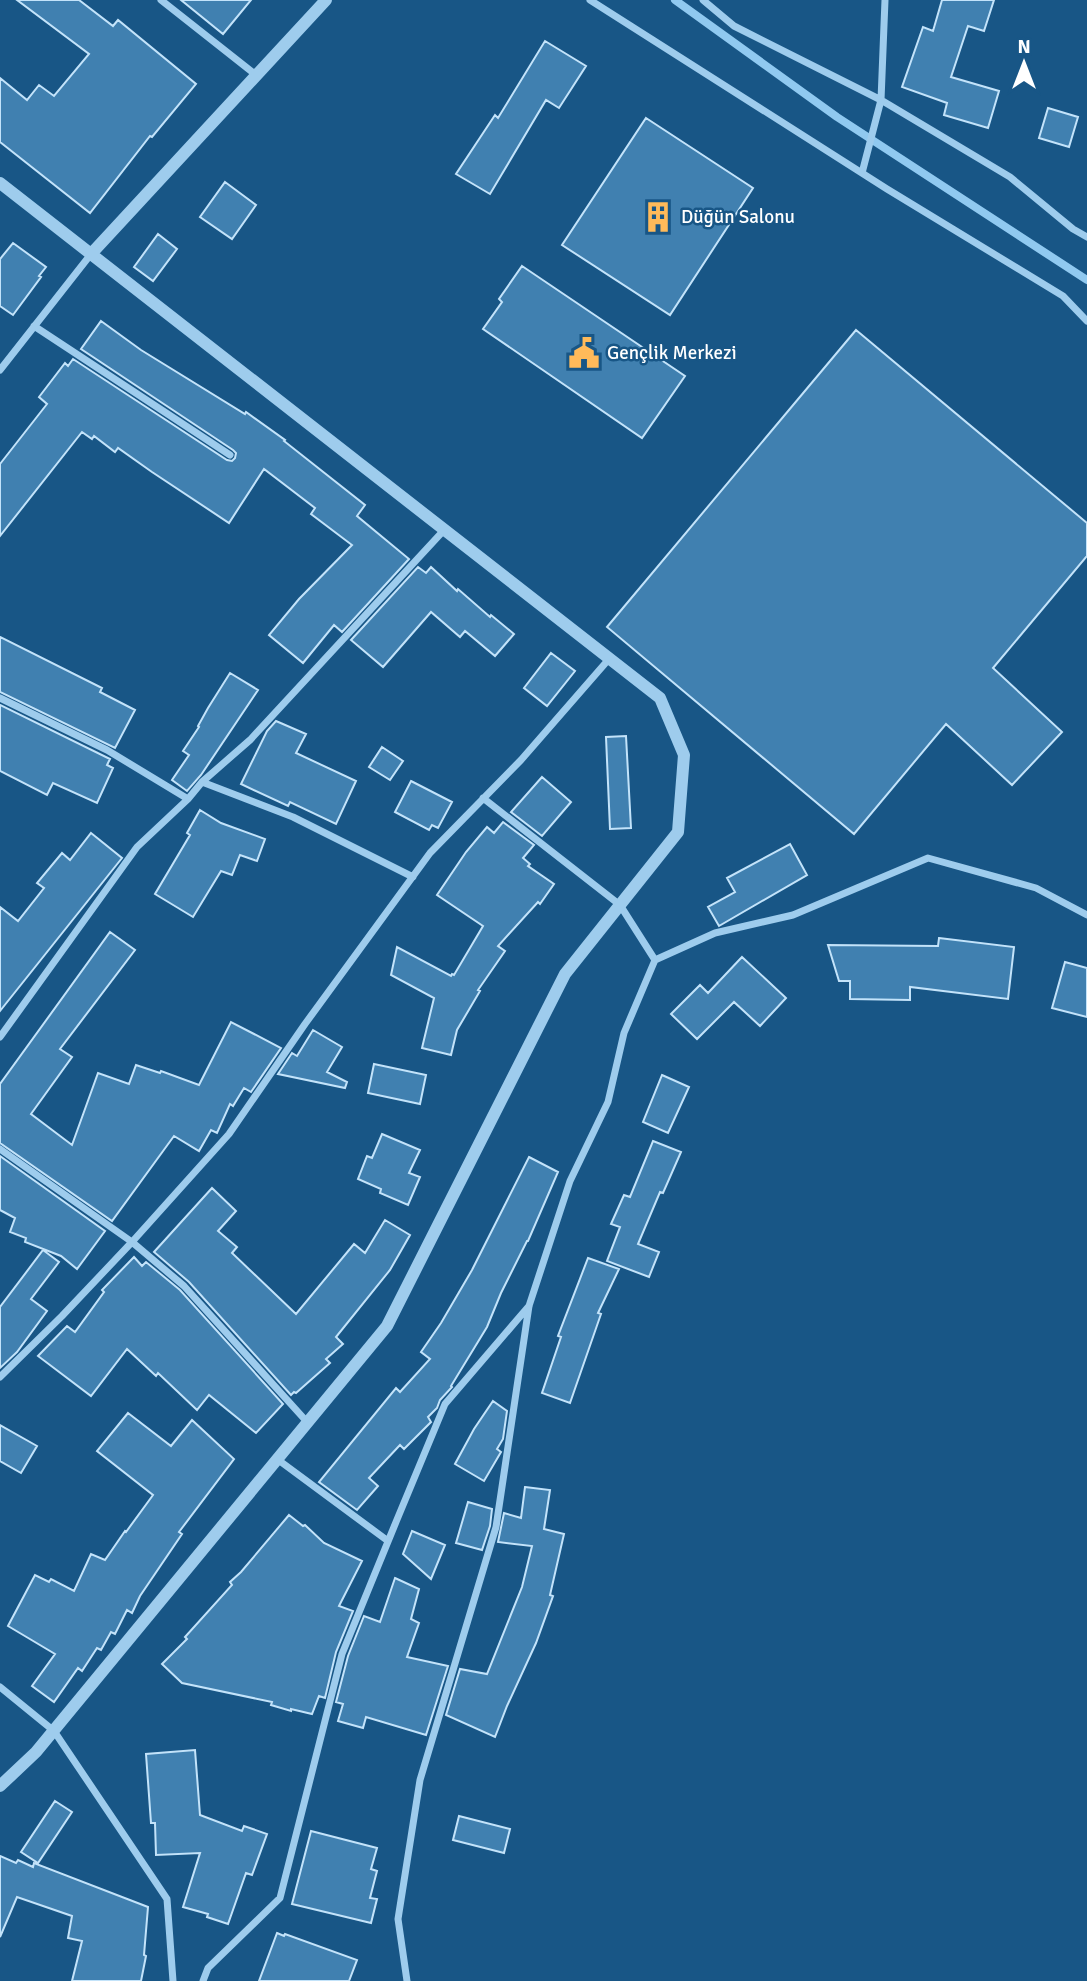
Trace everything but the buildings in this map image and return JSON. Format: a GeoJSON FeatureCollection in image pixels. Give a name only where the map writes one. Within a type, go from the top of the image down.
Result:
{"type":"FeatureCollection","features":[{"type":"Feature","properties":{"kind":"street"},"geometry":{"type":"LineString","coordinates":[[161,0],[256,75]]}},
{"type":"Feature","properties":{"kind":"street"},"geometry":{"type":"LineString","coordinates":[[0,370],[91,254],[326,0]]}},
{"type":"Feature","properties":{"kind":"street"},"geometry":{"type":"LineString","coordinates":[[590,0],[862,173],[1063,296],[1087,321]]}},
{"type":"Feature","properties":{"kind":"street"},"geometry":{"type":"LineString","coordinates":[[703,0],[734,26],[881,100],[1010,177],[1073,229],[1087,237]]}},
{"type":"Feature","properties":{"kind":"street"},"geometry":{"type":"LineString","coordinates":[[862,173],[881,100],[885,0]]}},
{"type":"Feature","properties":{"kind":"street"},"geometry":{"type":"LineString","coordinates":[[0,183],[660,698],[684,755],[678,832],[565,974],[387,1326],[54,1731],[0,1786]]}},
{"type":"Feature","properties":{"kind":"street"},"geometry":{"type":"LineString","coordinates":[[34,327],[230,455]]}},
{"type":"Feature","properties":{"kind":"street"},"geometry":{"type":"LineString","coordinates":[[0,1037],[137,847],[188,799],[202,782],[250,740],[444,530]]}},
{"type":"Feature","properties":{"kind":"street"},"geometry":{"type":"LineString","coordinates":[[0,1377],[132,1242],[229,1134],[305,1024],[430,853],[521,760],[609,659]]}},
{"type":"Feature","properties":{"kind":"street"},"geometry":{"type":"LineString","coordinates":[[0,698],[107,750],[188,799]]}},
{"type":"Feature","properties":{"kind":"street"},"geometry":{"type":"LineString","coordinates":[[202,782],[293,817],[412,877]]}},
{"type":"Feature","properties":{"kind":"street"},"geometry":{"type":"LineString","coordinates":[[483,798],[620,905],[655,960]]}},
{"type":"Feature","properties":{"kind":"street"},"geometry":{"type":"LineString","coordinates":[[407,1981],[398,1919],[420,1780],[496,1528],[529,1306],[570,1181],[608,1102],[624,1034],[655,960],[715,933],[793,915],[928,858],[1036,888],[1087,915]]}},
{"type":"Feature","properties":{"kind":"street"},"geometry":{"type":"LineString","coordinates":[[0,1149],[132,1242],[184,1286],[308,1423]]}},
{"type":"Feature","properties":{"kind":"street"},"geometry":{"type":"LineString","coordinates":[[203,1981],[208,1968],[280,1898],[342,1654],[445,1404],[529,1306]]}},
{"type":"Feature","properties":{"kind":"street"},"geometry":{"type":"LineString","coordinates":[[277,1460],[388,1541]]}},
{"type":"Feature","properties":{"kind":"street"},"geometry":{"type":"LineString","coordinates":[[0,1687],[54,1731],[167,1899],[173,1981]]}},
{"type":"Feature","properties":{"kind":"waterway"},"geometry":{"type":"LineString","coordinates":[[675,0],[837,117],[1087,280]]}},
{"type":"Feature","properties":{"kind":"place","name":"Düğün Salonu"},"geometry":{"type":"Point","coordinates":[658,217]}},
{"type":"Feature","properties":{"kind":"place","name":"Gençlik Merkezi"},"geometry":{"type":"Point","coordinates":[584,353]}}]}
